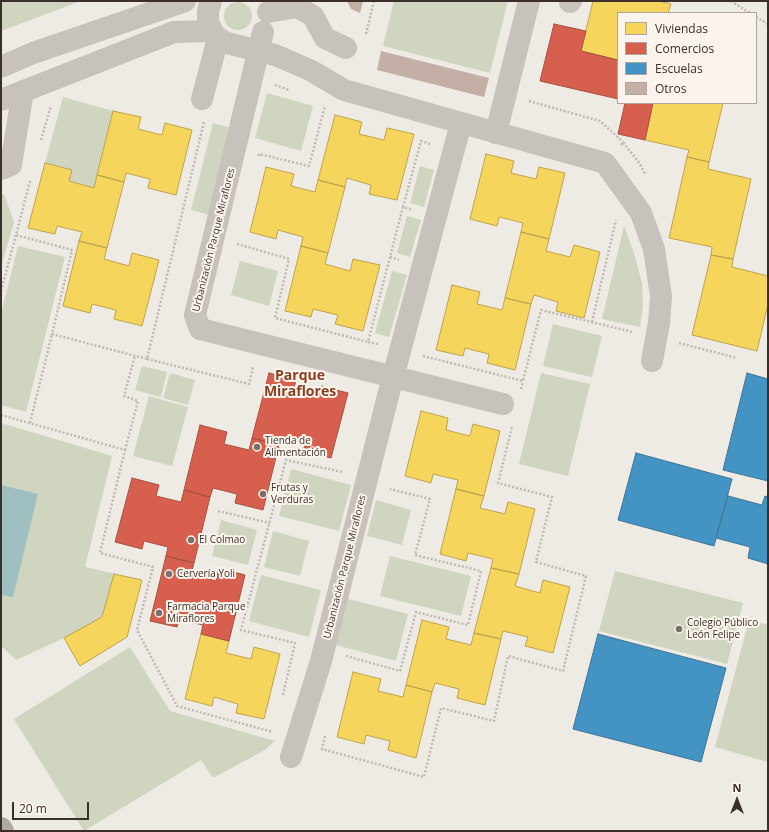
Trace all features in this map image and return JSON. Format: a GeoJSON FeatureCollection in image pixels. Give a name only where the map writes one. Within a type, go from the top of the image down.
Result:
{"type":"FeatureCollection","features":[{"type":"Feature","properties":{"kind":"street"},"geometry":{"type":"LineString","coordinates":[[1,67],[41,50],[185,1]]}},
{"type":"Feature","properties":{"kind":"street"},"geometry":{"type":"LineString","coordinates":[[211,1],[208,11],[208,21],[222,38]]}},
{"type":"Feature","properties":{"kind":"street"},"geometry":{"type":"LineString","coordinates":[[496,133],[529,1]]}},
{"type":"Feature","properties":{"kind":"street"},"geometry":{"type":"LineString","coordinates":[[1,100],[174,32],[222,38],[266,22],[297,7],[312,16],[325,38],[346,48]]}},
{"type":"Feature","properties":{"kind":"street"},"geometry":{"type":"LineString","coordinates":[[266,22],[310,70],[344,90],[605,163],[641,213],[654,249],[661,296],[659,323],[652,361]]}},
{"type":"Feature","properties":{"kind":"street","name":"Urbanización Parque Miraflores"},"geometry":{"type":"LineString","coordinates":[[266,22],[195,316],[200,329],[393,377],[512,399]]}},
{"type":"Feature","properties":{"kind":"street"},"geometry":{"type":"LineString","coordinates":[[202,99],[222,38]]}},
{"type":"Feature","properties":{"kind":"street"},"geometry":{"type":"LineString","coordinates":[[1,169],[10,165],[23,91]]}},
{"type":"Feature","properties":{"kind":"street","name":"Urbanización Parque Miraflores"},"geometry":{"type":"LineString","coordinates":[[291,757],[303,723],[321,661],[400,350],[461,123]]}},
{"type":"Feature","properties":{"kind":"path"},"geometry":{"type":"LineString","coordinates":[[731,1],[748,12]]}},
{"type":"Feature","properties":{"kind":"path"},"geometry":{"type":"LineString","coordinates":[[757,18],[768,24]]}},
{"type":"Feature","properties":{"kind":"path"},"geometry":{"type":"LineString","coordinates":[[253,79],[295,91]]}},
{"type":"Feature","properties":{"kind":"path"},"geometry":{"type":"LineString","coordinates":[[505,96],[600,121],[623,142]]}},
{"type":"Feature","properties":{"kind":"path"},"geometry":{"type":"LineString","coordinates":[[257,162],[259,154],[309,166],[327,100]]}},
{"type":"Feature","properties":{"kind":"path"},"geometry":{"type":"LineString","coordinates":[[147,359],[204,121]]}},
{"type":"Feature","properties":{"kind":"path"},"geometry":{"type":"LineString","coordinates":[[1,291],[32,174]]}},
{"type":"Feature","properties":{"kind":"path"},"geometry":{"type":"LineString","coordinates":[[368,342],[403,207],[436,216]]}},
{"type":"Feature","properties":{"kind":"path"},"geometry":{"type":"LineString","coordinates":[[592,322],[616,220],[613,212]]}},
{"type":"Feature","properties":{"kind":"path"},"geometry":{"type":"LineString","coordinates":[[16,236],[72,250],[30,423]]}},
{"type":"Feature","properties":{"kind":"path"},"geometry":{"type":"LineString","coordinates":[[239,237],[237,244],[289,259],[274,318],[524,380]]}},
{"type":"Feature","properties":{"kind":"path"},"geometry":{"type":"LineString","coordinates":[[512,399],[524,380],[541,310],[737,358]]}},
{"type":"Feature","properties":{"kind":"path"},"geometry":{"type":"LineString","coordinates":[[52,334],[249,384],[254,362]]}},
{"type":"Feature","properties":{"kind":"path"},"geometry":{"type":"LineString","coordinates":[[135,355],[124,396],[138,401],[100,553],[153,567],[137,630],[177,706],[272,733],[274,727]]}},
{"type":"Feature","properties":{"kind":"path"},"geometry":{"type":"LineString","coordinates":[[1,415],[125,450]]}},
{"type":"Feature","properties":{"kind":"path"},"geometry":{"type":"LineString","coordinates":[[303,723],[327,729],[322,749],[424,777],[441,708],[494,721],[508,656],[563,671],[586,576],[536,562],[552,496],[498,483],[513,424]]}},
{"type":"Feature","properties":{"kind":"path"},"geometry":{"type":"LineString","coordinates":[[282,700],[296,643],[241,630],[286,460],[343,473],[345,466]]}},
{"type":"Feature","properties":{"kind":"path"},"geometry":{"type":"LineString","coordinates":[[343,661],[344,656],[400,671],[416,612],[468,625],[472,610],[481,571],[415,555],[430,499],[384,487]]}},
{"type":"Feature","properties":{"kind":"path"},"geometry":{"type":"LineString","coordinates":[[218,511],[270,523]]}},
{"type":"Feature","properties":{"kind":"green space"},"geometry":{"type":"Polygon","coordinates":[[[1,1],[81,1],[1,31],[1,1]]]}},
{"type":"Feature","properties":{"kind":"green space"},"geometry":{"type":"Polygon","coordinates":[[[394,1],[508,1],[490,73],[383,46],[394,1]]]}},
{"type":"Feature","properties":{"kind":"green space"},"geometry":{"type":"Polygon","coordinates":[[[238,2],[244,3],[248,6],[251,10],[251,22],[248,26],[244,29],[238,30],[232,29],[228,26],[225,22],[224,16],[225,10],[228,6],[232,3],[238,2]]]}},
{"type":"Feature","properties":{"kind":"green space"},"geometry":{"type":"Polygon","coordinates":[[[267,93],[313,106],[301,151],[255,138],[267,93]]]}},
{"type":"Feature","properties":{"kind":"green space"},"geometry":{"type":"Polygon","coordinates":[[[63,97],[113,111],[94,188],[69,181],[72,170],[45,163],[63,97]]]}},
{"type":"Feature","properties":{"kind":"green space"},"geometry":{"type":"Polygon","coordinates":[[[213,123],[231,128],[209,215],[191,210],[213,123]]]}},
{"type":"Feature","properties":{"kind":"green space"},"geometry":{"type":"Polygon","coordinates":[[[420,166],[434,170],[424,207],[410,203],[420,166]]]}},
{"type":"Feature","properties":{"kind":"green space"},"geometry":{"type":"Polygon","coordinates":[[[4,194],[14,222],[1,267],[1,195],[4,194]]]}},
{"type":"Feature","properties":{"kind":"green space"},"geometry":{"type":"Polygon","coordinates":[[[407,216],[421,220],[410,257],[397,253],[407,216]]]}},
{"type":"Feature","properties":{"kind":"green space"},"geometry":{"type":"Polygon","coordinates":[[[624,226],[634,253],[642,283],[643,306],[640,327],[602,319],[624,226]]]}},
{"type":"Feature","properties":{"kind":"green space"},"geometry":{"type":"Polygon","coordinates":[[[18,246],[65,257],[26,412],[1,405],[1,314],[18,246]]]}},
{"type":"Feature","properties":{"kind":"green space"},"geometry":{"type":"Polygon","coordinates":[[[240,261],[278,271],[269,306],[231,295],[240,261]]]}},
{"type":"Feature","properties":{"kind":"green space"},"geometry":{"type":"Polygon","coordinates":[[[392,271],[407,275],[389,337],[375,333],[392,271]]]}},
{"type":"Feature","properties":{"kind":"green space"},"geometry":{"type":"Polygon","coordinates":[[[553,324],[602,336],[592,377],[543,366],[553,324]]]}},
{"type":"Feature","properties":{"kind":"green space"},"geometry":{"type":"Polygon","coordinates":[[[142,366],[167,372],[161,397],[135,390],[142,366]]]}},
{"type":"Feature","properties":{"kind":"green space"},"geometry":{"type":"Polygon","coordinates":[[[170,373],[195,380],[188,405],[163,398],[170,373]]]}},
{"type":"Feature","properties":{"kind":"green space"},"geometry":{"type":"Polygon","coordinates":[[[541,373],[590,384],[568,476],[519,464],[541,373]]]}},
{"type":"Feature","properties":{"kind":"green space"},"geometry":{"type":"Polygon","coordinates":[[[149,396],[188,407],[172,466],[133,456],[149,396]]]}},
{"type":"Feature","properties":{"kind":"green space"},"geometry":{"type":"Polygon","coordinates":[[[1,423],[112,456],[85,567],[142,580],[127,637],[80,666],[64,638],[16,660],[1,646],[1,423]]]}},
{"type":"Feature","properties":{"kind":"green space"},"geometry":{"type":"Polygon","coordinates":[[[291,469],[351,485],[339,531],[279,516],[291,469]]]}},
{"type":"Feature","properties":{"kind":"green space"},"geometry":{"type":"Polygon","coordinates":[[[376,500],[411,510],[402,545],[367,536],[376,500]]]}},
{"type":"Feature","properties":{"kind":"green space"},"geometry":{"type":"Polygon","coordinates":[[[221,520],[257,530],[248,565],[212,556],[221,520]]]}},
{"type":"Feature","properties":{"kind":"green space"},"geometry":{"type":"Polygon","coordinates":[[[273,531],[309,541],[300,576],[264,567],[273,531]]]}},
{"type":"Feature","properties":{"kind":"green space"},"geometry":{"type":"Polygon","coordinates":[[[390,556],[471,576],[461,616],[380,596],[390,556]]]}},
{"type":"Feature","properties":{"kind":"green space"},"geometry":{"type":"Polygon","coordinates":[[[615,571],[743,603],[727,664],[599,631],[615,571]]]}},
{"type":"Feature","properties":{"kind":"green space"},"geometry":{"type":"Polygon","coordinates":[[[261,575],[321,590],[309,637],[249,621],[261,575]]]}},
{"type":"Feature","properties":{"kind":"green space"},"geometry":{"type":"Polygon","coordinates":[[[348,599],[408,614],[396,661],[336,645],[348,599]]]}},
{"type":"Feature","properties":{"kind":"green space"},"geometry":{"type":"Polygon","coordinates":[[[749,620],[768,625],[768,762],[715,747],[749,620]]]}},
{"type":"Feature","properties":{"kind":"green space"},"geometry":{"type":"Polygon","coordinates":[[[130,647],[170,711],[275,741],[265,750],[213,778],[201,760],[84,831],[14,719],[130,647]]]}},
{"type":"Feature","properties":{"kind":"water"},"geometry":{"type":"Polygon","coordinates":[[[1,485],[38,494],[13,597],[1,595],[1,485]]]}},
{"type":"Feature","properties":{"kind":"building: Viviendas"},"geometry":{"type":"Polygon","coordinates":[[[593,1],[659,1],[671,4],[668,12],[617,12],[617,60],[581,51],[593,1]]]}},
{"type":"Feature","properties":{"kind":"building: Viviendas"},"geometry":{"type":"Polygon","coordinates":[[[653,104],[723,104],[709,162],[687,157],[689,150],[645,140],[653,104]]]}},
{"type":"Feature","properties":{"kind":"building: Viviendas"},"geometry":{"type":"Polygon","coordinates":[[[113,111],[141,117],[138,129],[162,135],[165,123],[192,130],[176,195],[148,188],[150,179],[126,173],[124,182],[97,175],[113,111]]]}},
{"type":"Feature","properties":{"kind":"building: Viviendas"},"geometry":{"type":"Polygon","coordinates":[[[335,115],[362,122],[359,134],[384,140],[387,128],[414,134],[397,200],[369,194],[371,185],[347,178],[345,187],[318,180],[335,115]]]}},
{"type":"Feature","properties":{"kind":"building: Viviendas"},"geometry":{"type":"Polygon","coordinates":[[[486,154],[514,161],[511,173],[536,179],[539,167],[565,173],[549,239],[521,232],[523,223],[499,217],[497,226],[470,219],[486,154]]]}},
{"type":"Feature","properties":{"kind":"building: Viviendas"},"geometry":{"type":"Polygon","coordinates":[[[687,157],[709,162],[708,169],[751,179],[733,259],[711,255],[712,247],[669,238],[687,157]]]}},
{"type":"Feature","properties":{"kind":"building: Viviendas"},"geometry":{"type":"Polygon","coordinates":[[[45,163],[72,170],[69,181],[94,188],[97,175],[124,182],[107,248],[79,241],[82,232],[57,226],[55,234],[28,228],[45,163]]]}},
{"type":"Feature","properties":{"kind":"building: Viviendas"},"geometry":{"type":"Polygon","coordinates":[[[266,167],[294,174],[291,186],[315,192],[318,180],[345,187],[328,253],[301,246],[303,237],[278,230],[276,239],[250,232],[266,167]]]}},
{"type":"Feature","properties":{"kind":"building: Viviendas"},"geometry":{"type":"Polygon","coordinates":[[[521,232],[549,239],[546,251],[570,257],[574,245],[600,252],[584,318],[556,311],[558,302],[534,295],[531,304],[505,298],[521,232]]]}},
{"type":"Feature","properties":{"kind":"building: Viviendas"},"geometry":{"type":"Polygon","coordinates":[[[79,241],[107,248],[104,259],[129,266],[132,253],[159,260],[142,326],[114,319],[116,310],[92,304],[90,313],[63,306],[79,241]]]}},
{"type":"Feature","properties":{"kind":"building: Viviendas"},"geometry":{"type":"Polygon","coordinates":[[[301,246],[328,253],[325,264],[350,271],[353,259],[380,265],[363,331],[335,324],[338,315],[313,309],[311,317],[285,311],[301,246]]]}},
{"type":"Feature","properties":{"kind":"building: Viviendas"},"geometry":{"type":"Polygon","coordinates":[[[711,255],[733,259],[732,267],[768,276],[768,304],[757,351],[692,335],[711,255]]]}},
{"type":"Feature","properties":{"kind":"building: Viviendas"},"geometry":{"type":"Polygon","coordinates":[[[452,285],[480,292],[477,304],[502,310],[505,298],[531,304],[515,370],[487,363],[489,354],[465,348],[463,356],[436,350],[452,285]]]}},
{"type":"Feature","properties":{"kind":"building: Viviendas"},"geometry":{"type":"Polygon","coordinates":[[[421,411],[448,418],[446,430],[470,436],[473,424],[500,431],[484,496],[456,489],[458,480],[433,474],[431,483],[405,476],[421,411]]]}},
{"type":"Feature","properties":{"kind":"building: Viviendas"},"geometry":{"type":"Polygon","coordinates":[[[456,489],[484,496],[480,508],[505,514],[508,502],[535,509],[519,574],[491,568],[493,559],[468,553],[466,561],[440,554],[456,489]]]}},
{"type":"Feature","properties":{"kind":"building: Viviendas"},"geometry":{"type":"Polygon","coordinates":[[[491,568],[519,574],[515,586],[540,593],[543,580],[570,587],[553,653],[525,646],[528,637],[503,631],[501,639],[474,633],[491,568]]]}},
{"type":"Feature","properties":{"kind":"building: Viviendas"},"geometry":{"type":"Polygon","coordinates":[[[114,574],[142,580],[127,637],[80,666],[64,638],[102,617],[114,574]]]}},
{"type":"Feature","properties":{"kind":"building: Viviendas"},"geometry":{"type":"Polygon","coordinates":[[[422,620],[449,627],[446,639],[471,645],[474,633],[501,639],[485,705],[457,698],[459,689],[435,683],[432,692],[406,685],[422,620]]]}},
{"type":"Feature","properties":{"kind":"building: Viviendas"},"geometry":{"type":"Polygon","coordinates":[[[201,634],[229,641],[226,653],[251,659],[254,647],[280,654],[264,719],[236,713],[238,704],[214,697],[212,706],[185,699],[201,634]]]}},
{"type":"Feature","properties":{"kind":"building: Viviendas"},"geometry":{"type":"Polygon","coordinates":[[[353,672],[381,679],[378,691],[403,697],[406,685],[432,692],[416,758],[388,750],[390,741],[366,735],[364,744],[337,737],[353,672]]]}},
{"type":"Feature","properties":{"kind":"building: Comercios"},"geometry":{"type":"Polygon","coordinates":[[[554,24],[586,31],[581,51],[617,60],[617,99],[540,81],[554,24]]]}},
{"type":"Feature","properties":{"kind":"building: Comercios"},"geometry":{"type":"Polygon","coordinates":[[[625,104],[653,104],[645,140],[618,134],[625,104]]]}},
{"type":"Feature","properties":{"kind":"building: Comercios"},"geometry":{"type":"Polygon","coordinates":[[[269,373],[296,380],[293,392],[318,398],[321,386],[348,393],[331,458],[303,451],[306,442],[281,436],[279,445],[252,438],[269,373]]]}},
{"type":"Feature","properties":{"kind":"building: Comercios"},"geometry":{"type":"Polygon","coordinates":[[[200,425],[227,432],[224,444],[249,450],[252,438],[279,445],[263,510],[235,503],[237,494],[213,488],[210,497],[184,490],[200,425]]]}},
{"type":"Feature","properties":{"kind":"building: Comercios"},"geometry":{"type":"Polygon","coordinates":[[[132,478],[159,485],[156,496],[181,502],[184,490],[210,497],[194,563],[166,556],[168,547],[144,541],[142,549],[115,542],[132,478]]]}},
{"type":"Feature","properties":{"kind":"building: Comercios"},"geometry":{"type":"Polygon","coordinates":[[[166,556],[194,563],[191,574],[216,581],[219,568],[245,575],[229,641],[201,634],[203,625],[179,619],[177,627],[150,621],[166,556]]]}},
{"type":"Feature","properties":{"kind":"building: Escuelas"},"geometry":{"type":"Polygon","coordinates":[[[747,373],[768,379],[768,481],[723,470],[747,373]]]}},
{"type":"Feature","properties":{"kind":"building: Escuelas"},"geometry":{"type":"Polygon","coordinates":[[[636,453],[732,479],[714,546],[618,520],[636,453]]]}},
{"type":"Feature","properties":{"kind":"building: Escuelas"},"geometry":{"type":"Polygon","coordinates":[[[728,496],[762,505],[765,496],[768,497],[768,564],[748,558],[750,547],[716,538],[728,496]]]}},
{"type":"Feature","properties":{"kind":"building: Escuelas"},"geometry":{"type":"Polygon","coordinates":[[[598,634],[726,668],[701,762],[573,729],[598,634]]]}},
{"type":"Feature","properties":{"kind":"building: Otros"},"geometry":{"type":"Polygon","coordinates":[[[347,1],[363,1],[360,13],[351,9],[347,1]]]}},
{"type":"Feature","properties":{"kind":"building: Otros"},"geometry":{"type":"Polygon","coordinates":[[[381,51],[489,78],[484,97],[377,70],[381,51]]]}},
{"type":"Feature","properties":{"kind":"place","name":"Tienda de Alimentación"},"geometry":{"type":"Point","coordinates":[257,447]}},
{"type":"Feature","properties":{"kind":"place","name":"Frutas y Verduras"},"geometry":{"type":"Point","coordinates":[263,494]}},
{"type":"Feature","properties":{"kind":"place","name":"El Colmao"},"geometry":{"type":"Point","coordinates":[191,540]}},
{"type":"Feature","properties":{"kind":"place","name":"Cervería Yoli"},"geometry":{"type":"Point","coordinates":[169,574]}},
{"type":"Feature","properties":{"kind":"place","name":"Farmacia Parque Miraflores"},"geometry":{"type":"Point","coordinates":[159,613]}},
{"type":"Feature","properties":{"kind":"place","name":"Colegio Público León Felipe"},"geometry":{"type":"Point","coordinates":[679,629]}},
{"type":"Feature","properties":{"kind":"district","name":"Parque Miraflores"},"geometry":{"type":"Point","coordinates":[300,384]}}]}
